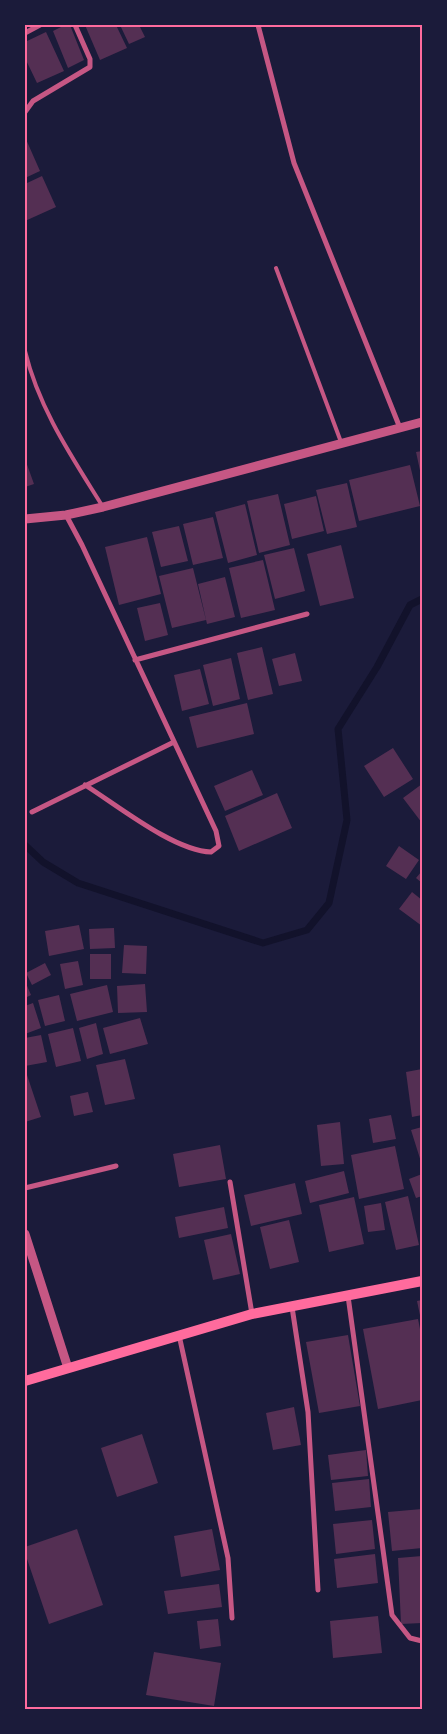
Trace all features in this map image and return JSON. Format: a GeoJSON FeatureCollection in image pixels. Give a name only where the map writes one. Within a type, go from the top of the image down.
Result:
{"type":"FeatureCollection","features":[{"type":"Feature","properties":{"kind":"main road"},"geometry":{"type":"LineString","coordinates":[[25,1381],[252,1314],[422,1281]]}},
{"type":"Feature","properties":{"kind":"street"},"geometry":{"type":"LineString","coordinates":[[25,33],[40,25]]}},
{"type":"Feature","properties":{"kind":"street"},"geometry":{"type":"LineString","coordinates":[[25,112],[32,101],[90,67],[90,59],[75,25]]}},
{"type":"Feature","properties":{"kind":"street"},"geometry":{"type":"LineString","coordinates":[[258,25],[294,163],[400,428]]}},
{"type":"Feature","properties":{"kind":"street"},"geometry":{"type":"LineString","coordinates":[[25,519],[66,515],[103,507],[341,442],[422,422]]}},
{"type":"Feature","properties":{"kind":"street"},"geometry":{"type":"LineString","coordinates":[[66,515],[82,545],[219,838],[219,846],[211,852],[189,848],[158,832],[85,784]]}},
{"type":"Feature","properties":{"kind":"street"},"geometry":{"type":"LineString","coordinates":[[135,660],[307,614]]}},
{"type":"Feature","properties":{"kind":"street"},"geometry":{"type":"LineString","coordinates":[[32,812],[85,784],[174,742]]}},
{"type":"Feature","properties":{"kind":"street"},"geometry":{"type":"LineString","coordinates":[[25,1188],[116,1166]]}},
{"type":"Feature","properties":{"kind":"street"},"geometry":{"type":"LineString","coordinates":[[230,1182],[252,1314]]}},
{"type":"Feature","properties":{"kind":"street"},"geometry":{"type":"LineString","coordinates":[[25,1234],[68,1368]]}},
{"type":"Feature","properties":{"kind":"street"},"geometry":{"type":"LineString","coordinates":[[348,1295],[392,1614],[410,1638],[422,1640]]}},
{"type":"Feature","properties":{"kind":"street"},"geometry":{"type":"LineString","coordinates":[[292,1307],[308,1412],[318,1590]]}},
{"type":"Feature","properties":{"kind":"street"},"geometry":{"type":"LineString","coordinates":[[179,1334],[228,1558],[232,1618]]}},
{"type":"Feature","properties":{"kind":"lane"},"geometry":{"type":"LineString","coordinates":[[276,268],[341,442]]}},
{"type":"Feature","properties":{"kind":"lane"},"geometry":{"type":"LineString","coordinates":[[25,351],[31,377],[46,412],[103,507]]}},
{"type":"Feature","properties":{"kind":"building"},"geometry":{"type":"Polygon","coordinates":[[[65,25],[70,25],[84,60],[68,68],[53,31],[65,25]]]}},
{"type":"Feature","properties":{"kind":"building"},"geometry":{"type":"Polygon","coordinates":[[[85,25],[116,25],[127,48],[100,60],[85,25]]]}},
{"type":"Feature","properties":{"kind":"building"},"geometry":{"type":"Polygon","coordinates":[[[120,25],[139,25],[145,37],[129,44],[120,25]]]}},
{"type":"Feature","properties":{"kind":"building"},"geometry":{"type":"Polygon","coordinates":[[[46,32],[64,71],[37,83],[25,58],[25,42],[46,32]]]}},
{"type":"Feature","properties":{"kind":"building"},"geometry":{"type":"Polygon","coordinates":[[[25,137],[40,171],[25,178],[25,137]]]}},
{"type":"Feature","properties":{"kind":"building"},"geometry":{"type":"Polygon","coordinates":[[[42,176],[56,207],[25,221],[25,184],[42,176]]]}},
{"type":"Feature","properties":{"kind":"building"},"geometry":{"type":"Polygon","coordinates":[[[422,451],[422,475],[421,475],[416,452],[422,451]]]}},
{"type":"Feature","properties":{"kind":"building"},"geometry":{"type":"Polygon","coordinates":[[[25,459],[34,484],[25,487],[25,459]]]}},
{"type":"Feature","properties":{"kind":"building"},"geometry":{"type":"Polygon","coordinates":[[[410,465],[420,506],[359,521],[349,480],[410,465]]]}},
{"type":"Feature","properties":{"kind":"building"},"geometry":{"type":"Polygon","coordinates":[[[347,483],[357,527],[327,534],[316,490],[347,483]]]}},
{"type":"Feature","properties":{"kind":"building"},"geometry":{"type":"Polygon","coordinates":[[[278,494],[290,545],[259,553],[247,501],[278,494]]]}},
{"type":"Feature","properties":{"kind":"building"},"geometry":{"type":"Polygon","coordinates":[[[316,496],[324,531],[292,539],[284,504],[316,496]]]}},
{"type":"Feature","properties":{"kind":"building"},"geometry":{"type":"Polygon","coordinates":[[[245,504],[257,555],[228,563],[215,512],[245,504]]]}},
{"type":"Feature","properties":{"kind":"building"},"geometry":{"type":"Polygon","coordinates":[[[213,517],[223,558],[193,565],[183,524],[213,517]]]}},
{"type":"Feature","properties":{"kind":"building"},"geometry":{"type":"Polygon","coordinates":[[[179,526],[188,561],[161,567],[152,532],[179,526]]]}},
{"type":"Feature","properties":{"kind":"building"},"geometry":{"type":"Polygon","coordinates":[[[147,537],[161,594],[119,605],[105,547],[147,537]]]}},
{"type":"Feature","properties":{"kind":"building"},"geometry":{"type":"Polygon","coordinates":[[[341,545],[354,598],[320,606],[307,554],[341,545]]]}},
{"type":"Feature","properties":{"kind":"building"},"geometry":{"type":"Polygon","coordinates":[[[294,548],[305,591],[275,599],[264,555],[294,548]]]}},
{"type":"Feature","properties":{"kind":"building"},"geometry":{"type":"Polygon","coordinates":[[[263,560],[275,610],[241,618],[229,568],[263,560]]]}},
{"type":"Feature","properties":{"kind":"building"},"geometry":{"type":"Polygon","coordinates":[[[193,568],[206,620],[172,628],[159,576],[193,568]]]}},
{"type":"Feature","properties":{"kind":"building"},"geometry":{"type":"Polygon","coordinates":[[[225,577],[235,617],[207,624],[198,584],[225,577]]]}},
{"type":"Feature","properties":{"kind":"building"},"geometry":{"type":"Polygon","coordinates":[[[160,603],[168,635],[145,641],[137,608],[160,603]]]}},
{"type":"Feature","properties":{"kind":"building"},"geometry":{"type":"Polygon","coordinates":[[[262,647],[273,694],[248,700],[237,653],[262,647]]]}},
{"type":"Feature","properties":{"kind":"building"},"geometry":{"type":"Polygon","coordinates":[[[295,653],[302,681],[279,686],[272,659],[295,653]]]}},
{"type":"Feature","properties":{"kind":"building"},"geometry":{"type":"Polygon","coordinates":[[[231,658],[240,699],[213,706],[203,665],[231,658]]]}},
{"type":"Feature","properties":{"kind":"building"},"geometry":{"type":"Polygon","coordinates":[[[200,669],[209,704],[182,711],[174,675],[200,669]]]}},
{"type":"Feature","properties":{"kind":"building"},"geometry":{"type":"Polygon","coordinates":[[[247,703],[254,734],[197,748],[189,717],[247,703]]]}},
{"type":"Feature","properties":{"kind":"building"},"geometry":{"type":"Polygon","coordinates":[[[393,748],[413,779],[384,797],[364,766],[393,748]]]}},
{"type":"Feature","properties":{"kind":"building"},"geometry":{"type":"Polygon","coordinates":[[[252,770],[263,795],[225,811],[214,786],[252,770]]]}},
{"type":"Feature","properties":{"kind":"building"},"geometry":{"type":"Polygon","coordinates":[[[422,784],[422,823],[403,798],[422,784]]]}},
{"type":"Feature","properties":{"kind":"building"},"geometry":{"type":"Polygon","coordinates":[[[277,793],[292,828],[239,851],[225,816],[277,793]]]}},
{"type":"Feature","properties":{"kind":"building"},"geometry":{"type":"Polygon","coordinates":[[[399,846],[419,860],[406,879],[386,866],[399,846]]]}},
{"type":"Feature","properties":{"kind":"building"},"geometry":{"type":"Polygon","coordinates":[[[422,871],[422,883],[416,878],[422,871]]]}},
{"type":"Feature","properties":{"kind":"building"},"geometry":{"type":"Polygon","coordinates":[[[412,892],[422,900],[422,926],[399,909],[412,892]]]}},
{"type":"Feature","properties":{"kind":"building"},"geometry":{"type":"Polygon","coordinates":[[[79,925],[84,949],[49,956],[45,931],[79,925]]]}},
{"type":"Feature","properties":{"kind":"building"},"geometry":{"type":"Polygon","coordinates":[[[114,928],[115,948],[90,949],[89,929],[114,928]]]}},
{"type":"Feature","properties":{"kind":"building"},"geometry":{"type":"Polygon","coordinates":[[[124,945],[147,946],[146,974],[122,973],[124,945]]]}},
{"type":"Feature","properties":{"kind":"building"},"geometry":{"type":"Polygon","coordinates":[[[90,954],[111,954],[111,979],[90,979],[90,954]]]}},
{"type":"Feature","properties":{"kind":"building"},"geometry":{"type":"Polygon","coordinates":[[[78,961],[83,985],[65,989],[60,964],[78,961]]]}},
{"type":"Feature","properties":{"kind":"building"},"geometry":{"type":"Polygon","coordinates":[[[45,963],[51,975],[32,985],[26,973],[45,963]]]}},
{"type":"Feature","properties":{"kind":"building"},"geometry":{"type":"Polygon","coordinates":[[[25,981],[31,995],[25,998],[25,981]]]}},
{"type":"Feature","properties":{"kind":"building"},"geometry":{"type":"Polygon","coordinates":[[[145,984],[147,1012],[118,1013],[117,986],[145,984]]]}},
{"type":"Feature","properties":{"kind":"building"},"geometry":{"type":"Polygon","coordinates":[[[107,985],[113,1012],[77,1021],[70,994],[107,985]]]}},
{"type":"Feature","properties":{"kind":"building"},"geometry":{"type":"Polygon","coordinates":[[[59,995],[65,1021],[45,1026],[38,1000],[59,995]]]}},
{"type":"Feature","properties":{"kind":"building"},"geometry":{"type":"Polygon","coordinates":[[[33,1003],[41,1028],[25,1034],[25,1006],[33,1003]]]}},
{"type":"Feature","properties":{"kind":"building"},"geometry":{"type":"Polygon","coordinates":[[[140,1018],[148,1044],[110,1054],[103,1028],[140,1018]]]}},
{"type":"Feature","properties":{"kind":"building"},"geometry":{"type":"Polygon","coordinates":[[[96,1023],[103,1054],[87,1059],[79,1028],[96,1023]]]}},
{"type":"Feature","properties":{"kind":"building"},"geometry":{"type":"Polygon","coordinates":[[[73,1028],[81,1061],[56,1067],[48,1034],[73,1028]]]}},
{"type":"Feature","properties":{"kind":"building"},"geometry":{"type":"Polygon","coordinates":[[[41,1035],[47,1062],[25,1066],[25,1038],[41,1035]]]}},
{"type":"Feature","properties":{"kind":"building"},"geometry":{"type":"Polygon","coordinates":[[[125,1059],[135,1099],[105,1105],[96,1065],[125,1059]]]}},
{"type":"Feature","properties":{"kind":"building"},"geometry":{"type":"Polygon","coordinates":[[[422,1069],[422,1115],[412,1117],[406,1072],[422,1069]]]}},
{"type":"Feature","properties":{"kind":"building"},"geometry":{"type":"Polygon","coordinates":[[[25,1075],[27,1075],[41,1117],[25,1122],[25,1075]]]}},
{"type":"Feature","properties":{"kind":"building"},"geometry":{"type":"Polygon","coordinates":[[[88,1092],[93,1112],[74,1116],[70,1096],[88,1092]]]}},
{"type":"Feature","properties":{"kind":"building"},"geometry":{"type":"Polygon","coordinates":[[[391,1115],[396,1139],[373,1143],[369,1119],[391,1115]]]}},
{"type":"Feature","properties":{"kind":"building"},"geometry":{"type":"Polygon","coordinates":[[[340,1122],[344,1164],[321,1166],[317,1125],[340,1122]]]}},
{"type":"Feature","properties":{"kind":"building"},"geometry":{"type":"Polygon","coordinates":[[[422,1127],[422,1165],[411,1130],[422,1127]]]}},
{"type":"Feature","properties":{"kind":"building"},"geometry":{"type":"Polygon","coordinates":[[[220,1145],[226,1179],[179,1187],[173,1154],[220,1145]]]}},
{"type":"Feature","properties":{"kind":"building"},"geometry":{"type":"Polygon","coordinates":[[[395,1146],[404,1189],[359,1199],[351,1155],[395,1146]]]}},
{"type":"Feature","properties":{"kind":"building"},"geometry":{"type":"Polygon","coordinates":[[[344,1171],[349,1193],[310,1203],[305,1181],[344,1171]]]}},
{"type":"Feature","properties":{"kind":"building"},"geometry":{"type":"Polygon","coordinates":[[[422,1174],[422,1196],[416,1198],[409,1179],[422,1174]]]}},
{"type":"Feature","properties":{"kind":"building"},"geometry":{"type":"Polygon","coordinates":[[[295,1183],[302,1214],[251,1226],[244,1195],[295,1183]]]}},
{"type":"Feature","properties":{"kind":"building"},"geometry":{"type":"Polygon","coordinates":[[[408,1196],[419,1245],[396,1250],[385,1202],[408,1196]]]}},
{"type":"Feature","properties":{"kind":"building"},"geometry":{"type":"Polygon","coordinates":[[[354,1197],[364,1244],[329,1252],[319,1205],[354,1197]]]}},
{"type":"Feature","properties":{"kind":"building"},"geometry":{"type":"Polygon","coordinates":[[[381,1203],[385,1230],[368,1232],[364,1206],[381,1203]]]}},
{"type":"Feature","properties":{"kind":"building"},"geometry":{"type":"Polygon","coordinates":[[[224,1207],[228,1228],[179,1238],[175,1217],[224,1207]]]}},
{"type":"Feature","properties":{"kind":"building"},"geometry":{"type":"Polygon","coordinates":[[[289,1220],[299,1262],[270,1269],[260,1227],[289,1220]]]}},
{"type":"Feature","properties":{"kind":"building"},"geometry":{"type":"Polygon","coordinates":[[[231,1234],[240,1274],[213,1280],[204,1240],[231,1234]]]}},
{"type":"Feature","properties":{"kind":"building"},"geometry":{"type":"Polygon","coordinates":[[[422,1300],[422,1320],[421,1320],[417,1301],[422,1300]]]}},
{"type":"Feature","properties":{"kind":"building"},"geometry":{"type":"Polygon","coordinates":[[[418,1319],[422,1339],[422,1400],[378,1409],[363,1329],[418,1319]]]}},
{"type":"Feature","properties":{"kind":"building"},"geometry":{"type":"Polygon","coordinates":[[[348,1335],[360,1406],[319,1413],[306,1342],[348,1335]]]}},
{"type":"Feature","properties":{"kind":"building"},"geometry":{"type":"Polygon","coordinates":[[[294,1407],[301,1445],[273,1450],[266,1413],[294,1407]]]}},
{"type":"Feature","properties":{"kind":"building"},"geometry":{"type":"Polygon","coordinates":[[[142,1434],[158,1483],[117,1497],[101,1448],[142,1434]]]}},
{"type":"Feature","properties":{"kind":"building"},"geometry":{"type":"Polygon","coordinates":[[[366,1450],[368,1476],[331,1480],[328,1455],[366,1450]]]}},
{"type":"Feature","properties":{"kind":"building"},"geometry":{"type":"Polygon","coordinates":[[[369,1479],[371,1507],[335,1511],[332,1483],[369,1479]]]}},
{"type":"Feature","properties":{"kind":"building"},"geometry":{"type":"Polygon","coordinates":[[[422,1509],[422,1548],[392,1551],[388,1512],[422,1509]]]}},
{"type":"Feature","properties":{"kind":"building"},"geometry":{"type":"Polygon","coordinates":[[[372,1520],[375,1549],[336,1554],[333,1524],[372,1520]]]}},
{"type":"Feature","properties":{"kind":"building"},"geometry":{"type":"Polygon","coordinates":[[[77,1529],[103,1605],[49,1624],[25,1553],[25,1547],[77,1529]]]}},
{"type":"Feature","properties":{"kind":"building"},"geometry":{"type":"Polygon","coordinates":[[[212,1529],[220,1570],[181,1577],[174,1536],[212,1529]]]}},
{"type":"Feature","properties":{"kind":"building"},"geometry":{"type":"Polygon","coordinates":[[[375,1554],[378,1583],[337,1588],[334,1559],[375,1554]]]}},
{"type":"Feature","properties":{"kind":"building"},"geometry":{"type":"Polygon","coordinates":[[[422,1556],[422,1623],[401,1624],[398,1558],[422,1556]]]}},
{"type":"Feature","properties":{"kind":"building"},"geometry":{"type":"Polygon","coordinates":[[[219,1584],[222,1607],[168,1614],[164,1591],[219,1584]]]}},
{"type":"Feature","properties":{"kind":"building"},"geometry":{"type":"Polygon","coordinates":[[[378,1616],[382,1653],[333,1658],[330,1621],[378,1616]]]}},
{"type":"Feature","properties":{"kind":"building"},"geometry":{"type":"Polygon","coordinates":[[[218,1619],[221,1646],[200,1649],[197,1621],[218,1619]]]}},
{"type":"Feature","properties":{"kind":"building"},"geometry":{"type":"Polygon","coordinates":[[[154,1652],[221,1663],[214,1706],[146,1695],[154,1652]]]}},
{"type":"Feature","properties":{"kind":"waterway"},"geometry":{"type":"LineString","coordinates":[[25,845],[43,862],[78,883],[263,943],[307,930],[329,903],[347,820],[338,729],[377,667],[410,605],[422,599]]}}]}
